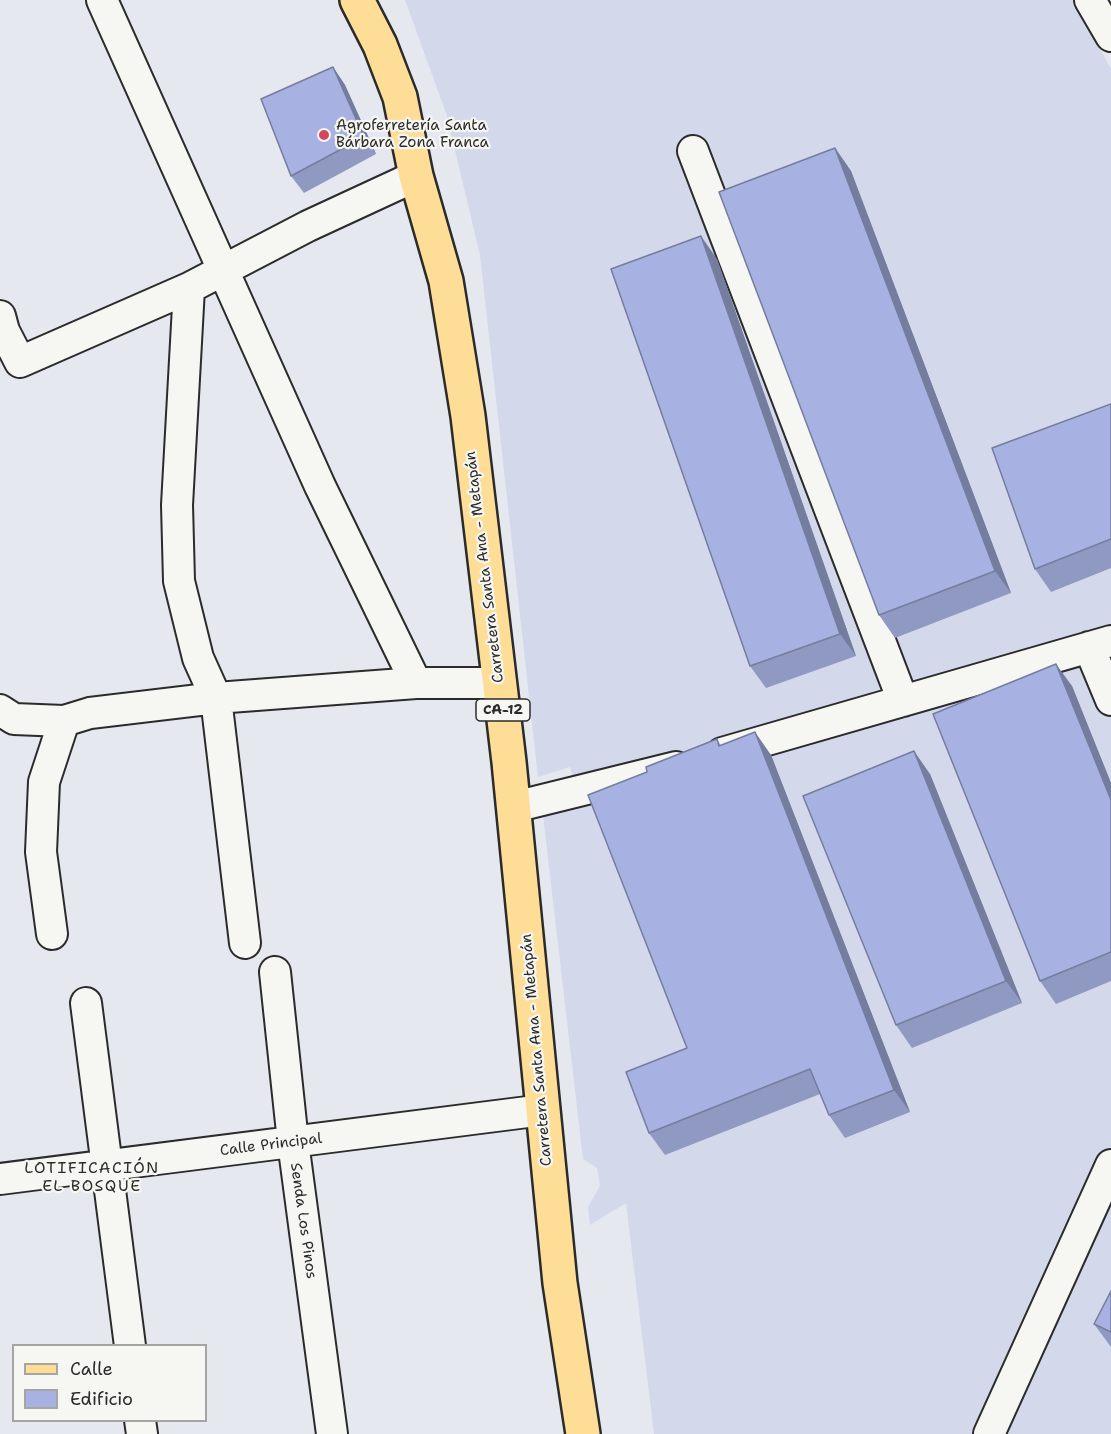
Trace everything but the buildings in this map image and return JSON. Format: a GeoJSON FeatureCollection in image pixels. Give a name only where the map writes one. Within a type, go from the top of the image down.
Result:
{"type":"FeatureCollection","features":[{"type":"Feature","properties":{"kind":"main road","name":"Carretera Santa Ana - Metapán"},"geometry":{"type":"LineString","coordinates":[[357,0],[380,45],[400,97],[416,176],[446,281],[464,394],[514,807],[560,1283],[583,1434]]}},
{"type":"Feature","properties":{"kind":"street"},"geometry":{"type":"LineString","coordinates":[[102,0],[225,268],[320,486],[416,683]]}},
{"type":"Feature","properties":{"kind":"street"},"geometry":{"type":"LineString","coordinates":[[1090,0],[1111,36]]}},
{"type":"Feature","properties":{"kind":"street"},"geometry":{"type":"LineString","coordinates":[[693,151],[903,701]]}},
{"type":"Feature","properties":{"kind":"street"},"geometry":{"type":"LineString","coordinates":[[0,316],[4,331],[20,362],[189,288],[308,225],[416,176]]}},
{"type":"Feature","properties":{"kind":"street"},"geometry":{"type":"LineString","coordinates":[[189,288],[177,505],[179,581],[198,658],[216,698],[246,943]]}},
{"type":"Feature","properties":{"kind":"street"},"geometry":{"type":"LineString","coordinates":[[514,807],[663,771],[1100,644],[1111,700]]}},
{"type":"Feature","properties":{"kind":"street"},"geometry":{"type":"LineString","coordinates":[[0,710],[14,719],[64,721],[90,713],[216,698],[416,683],[499,683]]}},
{"type":"Feature","properties":{"kind":"street"},"geometry":{"type":"LineString","coordinates":[[52,934],[41,852],[44,782],[64,721]]}},
{"type":"Feature","properties":{"kind":"street","name":"Senda Los Pinos"},"geometry":{"type":"LineString","coordinates":[[275,972],[293,1142],[332,1434]]}},
{"type":"Feature","properties":{"kind":"street"},"geometry":{"type":"LineString","coordinates":[[86,1003],[130,1344]]}},
{"type":"Feature","properties":{"kind":"street","name":"Calle Principal"},"geometry":{"type":"LineString","coordinates":[[0,1179],[543,1110]]}},
{"type":"Feature","properties":{"kind":"street"},"geometry":{"type":"LineString","coordinates":[[989,1434],[1111,1165]]}},
{"type":"Feature","properties":{"kind":"shaded area"},"geometry":{"type":"Polygon","coordinates":[[[405,0],[1074,0],[1111,69],[1111,1434],[654,1434],[626,1203],[590,1225],[588,1207],[600,1186],[597,1168],[583,1159],[543,815],[581,800],[570,767],[538,777],[480,255],[446,113],[405,0]]]}},
{"type":"Feature","properties":{"kind":"place","name":"Agroferretería Santa Bárbara Zona Franca"},"geometry":{"type":"Point","coordinates":[324,135]}},
{"type":"Feature","properties":{"kind":"district","name":"LOTIFICACIÓN EL BOSQUE"},"geometry":{"type":"Point","coordinates":[92,1178]}}]}
